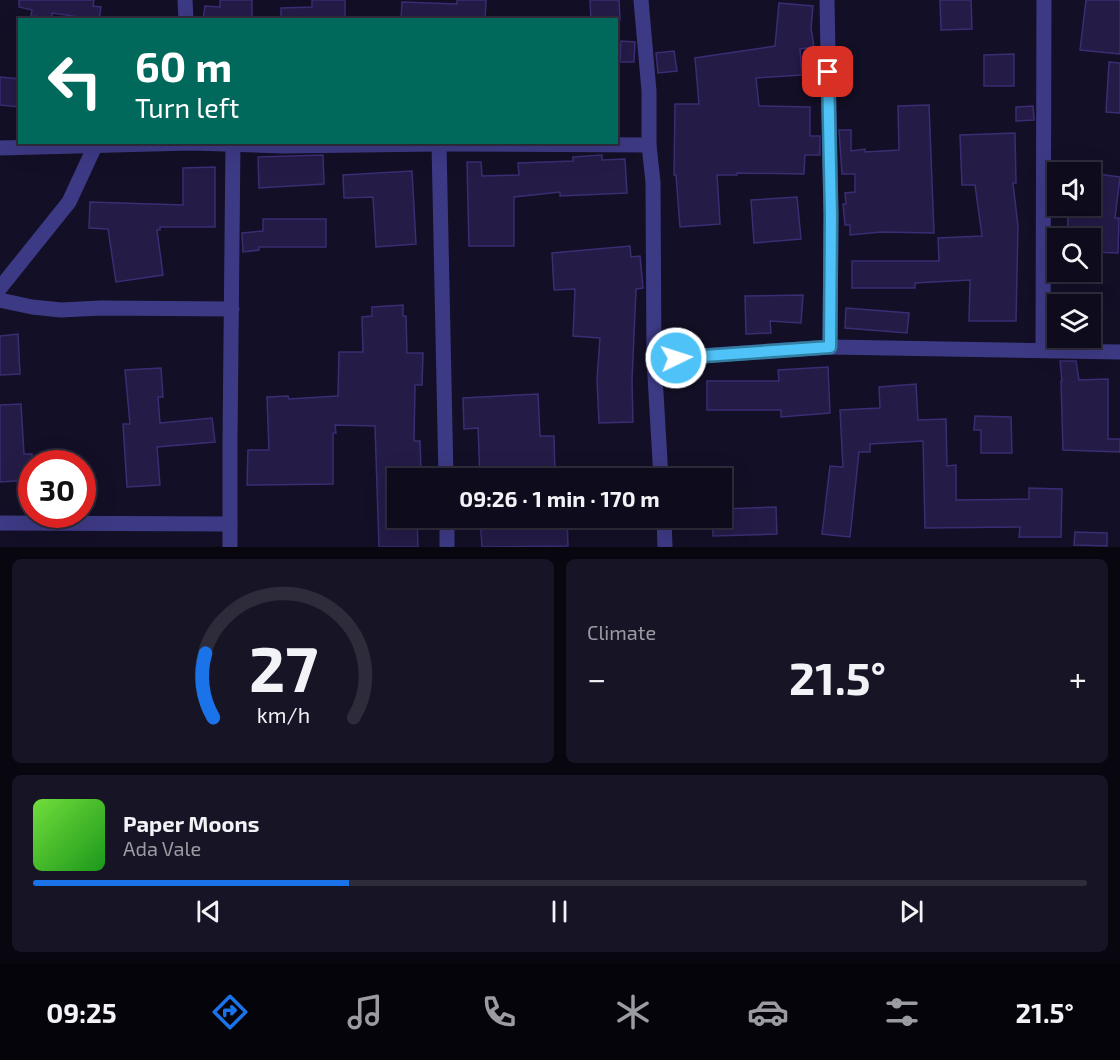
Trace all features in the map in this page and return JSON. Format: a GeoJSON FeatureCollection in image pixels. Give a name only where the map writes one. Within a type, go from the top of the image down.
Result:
{"type":"FeatureCollection","features":[{"type":"Feature","properties":{"kind":"street"},"geometry":{"type":"LineString","coordinates":[[185,0],[186,18]]}},
{"type":"Feature","properties":{"kind":"street"},"geometry":{"type":"LineString","coordinates":[[641,0],[650,91],[649,146],[652,182],[654,359],[660,468]]}},
{"type":"Feature","properties":{"kind":"street"},"geometry":{"type":"LineString","coordinates":[[827,0],[831,215],[830,347]]}},
{"type":"Feature","properties":{"kind":"street"},"geometry":{"type":"LineString","coordinates":[[1042,350],[1044,0]]}},
{"type":"Feature","properties":{"kind":"street"},"geometry":{"type":"LineString","coordinates":[[0,148],[159,144]]}},
{"type":"Feature","properties":{"kind":"street"},"geometry":{"type":"LineString","coordinates":[[230,547],[233,144]]}},
{"type":"Feature","properties":{"kind":"street"},"geometry":{"type":"LineString","coordinates":[[250,144],[283,146],[439,144],[649,146]]}},
{"type":"Feature","properties":{"kind":"street"},"geometry":{"type":"LineString","coordinates":[[439,144],[446,468]]}},
{"type":"Feature","properties":{"kind":"street"},"geometry":{"type":"LineString","coordinates":[[0,288],[69,202],[95,146]]}},
{"type":"Feature","properties":{"kind":"street"},"geometry":{"type":"LineString","coordinates":[[0,300],[61,310],[232,309]]}},
{"type":"Feature","properties":{"kind":"street"},"geometry":{"type":"LineString","coordinates":[[654,359],[830,347],[1120,352]]}},
{"type":"Feature","properties":{"kind":"street"},"geometry":{"type":"LineString","coordinates":[[0,523],[230,524]]}},
{"type":"Feature","properties":{"kind":"street"},"geometry":{"type":"LineString","coordinates":[[447,528],[447,547]]}},
{"type":"Feature","properties":{"kind":"street"},"geometry":{"type":"LineString","coordinates":[[664,528],[665,547]]}},
{"type":"Feature","properties":{"kind":"building"},"geometry":{"type":"Polygon","coordinates":[[[19,0],[94,0],[93,6],[101,7],[99,18],[52,13],[52,18],[31,16],[32,10],[19,7],[19,0]]]}},
{"type":"Feature","properties":{"kind":"building"},"geometry":{"type":"Polygon","coordinates":[[[220,0],[252,0],[252,18],[203,18],[205,6],[220,7],[220,0]]]}},
{"type":"Feature","properties":{"kind":"building"},"geometry":{"type":"Polygon","coordinates":[[[312,0],[345,0],[345,18],[281,18],[281,8],[312,7],[312,0]]]}},
{"type":"Feature","properties":{"kind":"building"},"geometry":{"type":"Polygon","coordinates":[[[457,0],[486,0],[485,18],[401,18],[402,2],[457,4],[457,0]]]}},
{"type":"Feature","properties":{"kind":"building"},"geometry":{"type":"Polygon","coordinates":[[[590,0],[619,0],[620,20],[618,18],[591,18],[590,0]]]}},
{"type":"Feature","properties":{"kind":"building"},"geometry":{"type":"Polygon","coordinates":[[[940,0],[971,0],[972,29],[941,30],[940,0]]]}},
{"type":"Feature","properties":{"kind":"building"},"geometry":{"type":"Polygon","coordinates":[[[1086,0],[1120,0],[1120,54],[1080,50],[1086,0]]]}},
{"type":"Feature","properties":{"kind":"building"},"geometry":{"type":"Polygon","coordinates":[[[779,3],[813,6],[811,28],[814,47],[800,49],[802,75],[756,78],[759,106],[810,107],[810,136],[820,136],[820,155],[805,155],[804,174],[717,175],[720,224],[680,227],[676,175],[674,175],[675,104],[699,104],[695,58],[775,46],[779,3]]]}},
{"type":"Feature","properties":{"kind":"building"},"geometry":{"type":"Polygon","coordinates":[[[621,41],[635,42],[634,62],[620,62],[621,41]]]}},
{"type":"Feature","properties":{"kind":"building"},"geometry":{"type":"Polygon","coordinates":[[[674,51],[677,71],[658,73],[656,53],[674,51]]]}},
{"type":"Feature","properties":{"kind":"building"},"geometry":{"type":"Polygon","coordinates":[[[1014,54],[1014,86],[984,86],[984,55],[1014,54]]]}},
{"type":"Feature","properties":{"kind":"building"},"geometry":{"type":"Polygon","coordinates":[[[1109,62],[1120,63],[1120,113],[1106,112],[1109,62]]]}},
{"type":"Feature","properties":{"kind":"building"},"geometry":{"type":"Polygon","coordinates":[[[0,77],[18,79],[18,107],[0,105],[0,77]]]}},
{"type":"Feature","properties":{"kind":"building"},"geometry":{"type":"Polygon","coordinates":[[[929,105],[934,233],[881,232],[850,235],[850,225],[845,225],[843,204],[846,204],[845,193],[855,192],[855,174],[842,174],[839,130],[851,130],[851,151],[899,150],[898,106],[929,105]]]}},
{"type":"Feature","properties":{"kind":"building"},"geometry":{"type":"Polygon","coordinates":[[[1033,106],[1034,120],[1016,121],[1016,107],[1033,106]]]}},
{"type":"Feature","properties":{"kind":"building"},"geometry":{"type":"Polygon","coordinates":[[[1015,133],[1016,183],[1013,183],[1018,226],[1016,321],[969,321],[970,280],[915,283],[915,288],[852,288],[852,261],[939,261],[938,238],[982,236],[975,185],[962,185],[960,135],[1015,133]]]}},
{"type":"Feature","properties":{"kind":"building"},"geometry":{"type":"Polygon","coordinates":[[[323,155],[324,184],[259,188],[258,157],[323,155]]]}},
{"type":"Feature","properties":{"kind":"building"},"geometry":{"type":"Polygon","coordinates":[[[602,155],[602,160],[625,159],[627,193],[560,196],[560,192],[514,197],[514,246],[469,246],[467,162],[481,162],[482,176],[519,175],[518,163],[573,161],[573,157],[602,155]]]}},
{"type":"Feature","properties":{"kind":"building"},"geometry":{"type":"Polygon","coordinates":[[[215,167],[215,227],[160,227],[160,230],[157,230],[163,275],[116,282],[108,229],[89,228],[90,202],[183,205],[183,168],[215,167]]]}},
{"type":"Feature","properties":{"kind":"building"},"geometry":{"type":"Polygon","coordinates":[[[412,171],[416,244],[376,247],[373,197],[344,198],[343,175],[412,171]]]}},
{"type":"Feature","properties":{"kind":"building"},"geometry":{"type":"Polygon","coordinates":[[[1101,174],[1120,177],[1115,218],[1119,218],[1118,253],[1101,252],[1101,228],[1067,228],[1068,217],[1101,216],[1101,174]]]}},
{"type":"Feature","properties":{"kind":"building"},"geometry":{"type":"Polygon","coordinates":[[[797,197],[801,239],[754,243],[751,200],[797,197]]]}},
{"type":"Feature","properties":{"kind":"building"},"geometry":{"type":"Polygon","coordinates":[[[263,219],[326,219],[326,247],[259,247],[259,250],[243,252],[242,233],[263,231],[263,219]]]}},
{"type":"Feature","properties":{"kind":"building"},"geometry":{"type":"Polygon","coordinates":[[[630,246],[631,257],[640,256],[643,288],[636,289],[632,381],[633,422],[599,423],[597,379],[600,338],[573,336],[575,289],[554,290],[552,253],[630,246]]]}},
{"type":"Feature","properties":{"kind":"building"},"geometry":{"type":"Polygon","coordinates":[[[803,295],[801,323],[770,321],[771,333],[746,334],[745,296],[803,295]]]}},
{"type":"Feature","properties":{"kind":"building"},"geometry":{"type":"Polygon","coordinates":[[[403,305],[403,316],[406,316],[407,353],[423,353],[422,385],[415,385],[414,441],[420,441],[421,468],[387,468],[387,528],[417,528],[418,547],[379,547],[375,426],[335,425],[333,484],[247,485],[248,450],[269,450],[267,397],[288,396],[289,399],[338,396],[339,352],[363,352],[362,317],[372,316],[372,307],[403,305]]]}},
{"type":"Feature","properties":{"kind":"building"},"geometry":{"type":"Polygon","coordinates":[[[846,308],[909,313],[907,333],[845,328],[846,308]]]}},
{"type":"Feature","properties":{"kind":"building"},"geometry":{"type":"Polygon","coordinates":[[[18,334],[20,374],[0,375],[0,336],[18,334]]]}},
{"type":"Feature","properties":{"kind":"building"},"geometry":{"type":"Polygon","coordinates":[[[1060,361],[1076,361],[1079,380],[1108,379],[1108,439],[1120,439],[1120,452],[1063,450],[1060,361]]]}},
{"type":"Feature","properties":{"kind":"building"},"geometry":{"type":"Polygon","coordinates":[[[828,367],[830,413],[781,417],[781,410],[707,410],[707,381],[779,381],[778,370],[828,367]]]}},
{"type":"Feature","properties":{"kind":"building"},"geometry":{"type":"Polygon","coordinates":[[[161,368],[163,397],[158,397],[160,423],[212,418],[215,442],[157,447],[160,485],[127,487],[123,424],[130,424],[125,370],[161,368]]]}},
{"type":"Feature","properties":{"kind":"building"},"geometry":{"type":"Polygon","coordinates":[[[916,384],[918,420],[946,419],[947,466],[956,465],[956,500],[1029,499],[1029,488],[1062,489],[1061,537],[1019,537],[1020,527],[925,528],[923,441],[870,444],[870,452],[859,452],[850,537],[822,534],[830,466],[843,467],[840,410],[880,408],[879,387],[916,384]]]}},
{"type":"Feature","properties":{"kind":"building"},"geometry":{"type":"Polygon","coordinates":[[[538,394],[540,436],[554,436],[555,468],[480,468],[478,428],[464,429],[463,398],[538,394]]]}},
{"type":"Feature","properties":{"kind":"building"},"geometry":{"type":"Polygon","coordinates":[[[21,404],[24,450],[18,450],[18,481],[0,482],[0,405],[21,404]]]}},
{"type":"Feature","properties":{"kind":"building"},"geometry":{"type":"Polygon","coordinates":[[[975,416],[1011,417],[1012,453],[981,453],[981,430],[974,430],[975,416]]]}},
{"type":"Feature","properties":{"kind":"building"},"geometry":{"type":"Polygon","coordinates":[[[776,507],[777,534],[713,536],[713,528],[732,528],[732,509],[776,507]]]}},
{"type":"Feature","properties":{"kind":"building"},"geometry":{"type":"Polygon","coordinates":[[[481,528],[567,528],[568,546],[482,547],[481,528]]]}},
{"type":"Feature","properties":{"kind":"building"},"geometry":{"type":"Polygon","coordinates":[[[1075,532],[1107,533],[1107,546],[1074,545],[1075,532]]]}},
{"type":"Feature","properties":{"kind":"route"},"geometry":{"type":"LineString","coordinates":[[676,358],[830,347],[831,215],[828,72]]}}]}
